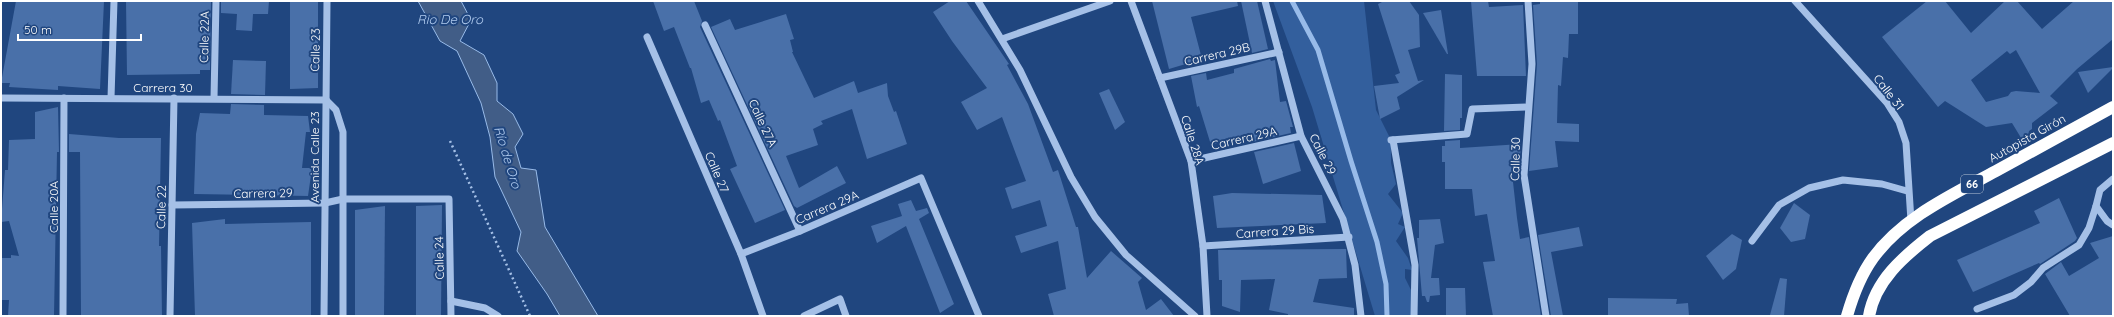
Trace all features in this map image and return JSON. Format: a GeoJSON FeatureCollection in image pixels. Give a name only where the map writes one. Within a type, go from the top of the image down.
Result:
{"type":"FeatureCollection","features":[{"type":"Feature","properties":{"kind":"highway","name":"Autopista Girón"},"geometry":{"type":"LineString","coordinates":[[1847,316],[1854,290],[1873,258],[1891,238],[1910,221],[1944,200],[2113,107]]}},
{"type":"Feature","properties":{"kind":"highway","name":"66"},"geometry":{"type":"LineString","coordinates":[[1869,316],[1878,291],[1891,270],[1907,254],[1930,236],[2113,143]]}},
{"type":"Feature","properties":{"kind":"street"},"geometry":{"type":"LineString","coordinates":[[111,98],[114,1]]}},
{"type":"Feature","properties":{"kind":"street","name":"Calle 22A"},"geometry":{"type":"LineString","coordinates":[[214,98],[216,1]]}},
{"type":"Feature","properties":{"kind":"street","name":"Calle 23"},"geometry":{"type":"LineString","coordinates":[[326,100],[327,1]]}},
{"type":"Feature","properties":{"kind":"street"},"geometry":{"type":"LineString","coordinates":[[978,1],[1002,39],[1041,112],[1071,176],[1094,217],[1126,255],[1195,316]]}},
{"type":"Feature","properties":{"kind":"street"},"geometry":{"type":"LineString","coordinates":[[1002,39],[1110,1]]}},
{"type":"Feature","properties":{"kind":"street","name":"Calle 28A"},"geometry":{"type":"LineString","coordinates":[[1131,1],[1191,161],[1202,246],[1207,316]]}},
{"type":"Feature","properties":{"kind":"street","name":"Calle 29"},"geometry":{"type":"LineString","coordinates":[[1265,1],[1301,136],[1335,200],[1349,237],[1355,265],[1361,316]]}},
{"type":"Feature","properties":{"kind":"street","name":"Calle 30"},"geometry":{"type":"LineString","coordinates":[[1528,1],[1532,64],[1524,176],[1532,236],[1545,298],[1546,316]]}},
{"type":"Feature","properties":{"kind":"street","name":"Calle 31"},"geometry":{"type":"LineString","coordinates":[[1795,1],[1887,103],[1899,122],[1906,143],[1910,221]]}},
{"type":"Feature","properties":{"kind":"street","name":"Calle 27A"},"geometry":{"type":"LineString","coordinates":[[705,25],[800,231]]}},
{"type":"Feature","properties":{"kind":"street","name":"Calle 27"},"geometry":{"type":"LineString","coordinates":[[648,37],[740,254],[763,316]]}},
{"type":"Feature","properties":{"kind":"street","name":"Carrera 29B"},"geometry":{"type":"LineString","coordinates":[[1160,78],[1279,52]]}},
{"type":"Feature","properties":{"kind":"street","name":"Carrera 30"},"geometry":{"type":"LineString","coordinates":[[1,98],[214,98],[326,100]]}},
{"type":"Feature","properties":{"kind":"street","name":"Calle 20A"},"geometry":{"type":"LineString","coordinates":[[63,316],[64,98]]}},
{"type":"Feature","properties":{"kind":"street","name":"Calle 22"},"geometry":{"type":"LineString","coordinates":[[170,316],[174,98]]}},
{"type":"Feature","properties":{"kind":"street","name":"Avenida Calle 23"},"geometry":{"type":"LineString","coordinates":[[326,100],[336,110],[343,132],[343,316]]}},
{"type":"Feature","properties":{"kind":"street","name":"Avenida Calle 23"},"geometry":{"type":"LineString","coordinates":[[324,316],[326,100]]}},
{"type":"Feature","properties":{"kind":"street"},"geometry":{"type":"LineString","coordinates":[[1414,316],[1414,265],[1392,140],[1466,134],[1472,109],[1528,107]]}},
{"type":"Feature","properties":{"kind":"street","name":"Carrera 29A"},"geometry":{"type":"LineString","coordinates":[[1191,161],[1301,136]]}},
{"type":"Feature","properties":{"kind":"street","name":"Carrera 29A"},"geometry":{"type":"LineString","coordinates":[[740,254],[800,231],[921,178],[979,316]]}},
{"type":"Feature","properties":{"kind":"street"},"geometry":{"type":"LineString","coordinates":[[1977,309],[2014,295],[2043,268],[2079,245],[2089,228],[2100,190],[2113,179]]}},
{"type":"Feature","properties":{"kind":"street"},"geometry":{"type":"LineString","coordinates":[[1752,241],[1779,204],[1809,188],[1843,180],[1882,184],[1908,191]]}},
{"type":"Feature","properties":{"kind":"street","name":"Carrera 29"},"geometry":{"type":"LineString","coordinates":[[172,205],[325,203],[343,199],[449,200]]}},
{"type":"Feature","properties":{"kind":"street","name":"Calle 24"},"geometry":{"type":"LineString","coordinates":[[449,200],[451,316]]}},
{"type":"Feature","properties":{"kind":"street"},"geometry":{"type":"LineString","coordinates":[[2096,206],[2107,221],[2113,225]]}},
{"type":"Feature","properties":{"kind":"street","name":"Carrera 29 Bis"},"geometry":{"type":"LineString","coordinates":[[1202,246],[1349,237]]}},
{"type":"Feature","properties":{"kind":"street"},"geometry":{"type":"LineString","coordinates":[[804,316],[840,299],[846,316]]}},
{"type":"Feature","properties":{"kind":"street"},"geometry":{"type":"LineString","coordinates":[[451,301],[485,308],[498,316]]}},
{"type":"Feature","properties":{"kind":"path"},"geometry":{"type":"LineString","coordinates":[[450,142],[530,316]]}},
{"type":"Feature","properties":{"kind":"shaded area"},"geometry":{"type":"Polygon","coordinates":[[[1273,1],[1364,1],[1376,110],[1391,140],[1391,163],[1396,184],[1388,194],[1403,213],[1398,224],[1405,227],[1396,241],[1408,258],[1412,270],[1405,269],[1405,278],[1413,294],[1411,316],[1375,316],[1312,107],[1273,1]]]}},
{"type":"Feature","properties":{"kind":"water","name":"Rio De Oro"},"geometry":{"type":"Polygon","coordinates":[[[418,1],[461,1],[471,20],[460,41],[484,55],[497,83],[497,101],[513,114],[523,134],[515,147],[521,168],[536,170],[545,227],[598,316],[560,316],[547,294],[517,251],[521,232],[495,177],[490,137],[481,103],[457,51],[440,41],[418,1]]]}},
{"type":"Feature","properties":{"kind":"building"},"geometry":{"type":"Polygon","coordinates":[[[16,1],[104,1],[100,89],[58,86],[58,90],[9,87],[10,83],[1,83],[16,1]]]}},
{"type":"Feature","properties":{"kind":"building"},"geometry":{"type":"Polygon","coordinates":[[[126,1],[211,1],[210,70],[200,70],[200,74],[127,75],[126,1]]]}},
{"type":"Feature","properties":{"kind":"building"},"geometry":{"type":"Polygon","coordinates":[[[221,1],[269,1],[268,14],[253,14],[252,31],[236,30],[237,14],[221,13],[221,1]]]}},
{"type":"Feature","properties":{"kind":"building"},"geometry":{"type":"Polygon","coordinates":[[[290,1],[318,1],[318,88],[290,89],[290,1]]]}},
{"type":"Feature","properties":{"kind":"building"},"geometry":{"type":"Polygon","coordinates":[[[653,1],[694,1],[702,21],[700,27],[785,210],[755,223],[730,169],[737,166],[720,120],[718,121],[709,100],[701,103],[691,68],[674,27],[664,31],[653,1]]]}},
{"type":"Feature","properties":{"kind":"building"},"geometry":{"type":"Polygon","coordinates":[[[950,1],[966,1],[1009,64],[1007,65],[1028,104],[1053,172],[1058,170],[1076,227],[1078,227],[1087,278],[1111,251],[1142,278],[1138,282],[1146,310],[1161,299],[1174,316],[1054,316],[1048,294],[1066,289],[1058,241],[1021,253],[1015,236],[1047,226],[1040,200],[1012,209],[1005,188],[1026,181],[1002,117],[977,130],[961,102],[987,88],[952,41],[933,12],[950,1]]]}},
{"type":"Feature","properties":{"kind":"building"},"geometry":{"type":"Polygon","coordinates":[[[1152,1],[1237,1],[1238,6],[1191,17],[1203,63],[1189,66],[1189,63],[1169,69],[1152,1]]]}},
{"type":"Feature","properties":{"kind":"building"},"geometry":{"type":"Polygon","coordinates":[[[1241,1],[1257,1],[1268,49],[1252,53],[1241,1]]]}},
{"type":"Feature","properties":{"kind":"building"},"geometry":{"type":"Polygon","coordinates":[[[1384,1],[1409,1],[1419,15],[1420,47],[1408,50],[1418,81],[1424,80],[1397,97],[1400,109],[1380,119],[1374,86],[1399,83],[1395,75],[1400,73],[1378,4],[1384,1]]]}},
{"type":"Feature","properties":{"kind":"building"},"geometry":{"type":"Polygon","coordinates":[[[1471,1],[1488,1],[1489,7],[1523,5],[1526,76],[1477,76],[1471,1]]]}},
{"type":"Feature","properties":{"kind":"building"},"geometry":{"type":"Polygon","coordinates":[[[1540,1],[1578,1],[1578,34],[1569,34],[1568,58],[1563,57],[1561,86],[1558,85],[1557,123],[1579,124],[1579,142],[1555,141],[1558,167],[1529,171],[1537,64],[1533,5],[1540,4],[1540,1]]]}},
{"type":"Feature","properties":{"kind":"building"},"geometry":{"type":"Polygon","coordinates":[[[1927,1],[1945,1],[1971,33],[2005,1],[2017,1],[2042,29],[2074,1],[2113,1],[2113,39],[2077,69],[2050,96],[2058,103],[2032,123],[2032,129],[2029,131],[2026,146],[2012,123],[1986,127],[1945,101],[1938,107],[1882,37],[1927,1]],[[2016,50],[2010,54],[2007,51],[1971,80],[1986,102],[2008,96],[2011,92],[2016,91],[2040,93],[2016,50]]]}},
{"type":"Feature","properties":{"kind":"building"},"geometry":{"type":"Polygon","coordinates":[[[1441,10],[1448,54],[1423,13],[1441,10]]]}},
{"type":"Feature","properties":{"kind":"building"},"geometry":{"type":"Polygon","coordinates":[[[786,14],[794,39],[790,40],[792,52],[814,98],[854,81],[858,93],[887,83],[888,96],[894,112],[896,111],[907,144],[867,159],[852,109],[821,121],[823,124],[813,129],[818,145],[786,156],[799,188],[837,166],[846,183],[797,208],[794,206],[711,27],[730,19],[735,30],[786,14]]]}},
{"type":"Feature","properties":{"kind":"building"},"geometry":{"type":"Polygon","coordinates":[[[1270,59],[1271,61],[1275,60],[1280,102],[1286,101],[1293,127],[1290,127],[1291,133],[1252,142],[1249,133],[1211,145],[1199,106],[1197,107],[1191,76],[1206,73],[1207,80],[1234,73],[1234,69],[1270,59]]]}},
{"type":"Feature","properties":{"kind":"building"},"geometry":{"type":"Polygon","coordinates":[[[233,60],[266,61],[265,95],[231,94],[233,60]]]}},
{"type":"Feature","properties":{"kind":"building"},"geometry":{"type":"Polygon","coordinates":[[[2113,68],[2088,93],[2078,72],[2113,68]]]}},
{"type":"Feature","properties":{"kind":"building"},"geometry":{"type":"Polygon","coordinates":[[[1445,74],[1462,75],[1462,118],[1460,118],[1460,130],[1444,131],[1445,74]]]}},
{"type":"Feature","properties":{"kind":"building"},"geometry":{"type":"Polygon","coordinates":[[[1109,89],[1125,122],[1115,130],[1099,93],[1109,89]]]}},
{"type":"Feature","properties":{"kind":"building"},"geometry":{"type":"Polygon","coordinates":[[[231,104],[264,105],[264,115],[308,116],[310,132],[306,132],[302,168],[312,168],[308,196],[194,194],[196,134],[200,113],[230,114],[231,104]]]}},
{"type":"Feature","properties":{"kind":"building"},"geometry":{"type":"Polygon","coordinates":[[[58,107],[59,152],[57,152],[54,316],[8,316],[9,300],[1,300],[1,258],[11,258],[11,255],[19,256],[9,221],[1,222],[5,170],[8,170],[9,140],[35,139],[35,112],[58,107]]]}},
{"type":"Feature","properties":{"kind":"building"},"geometry":{"type":"Polygon","coordinates":[[[69,134],[119,138],[161,138],[159,246],[161,246],[162,316],[81,316],[80,152],[69,152],[69,134]]]}},
{"type":"Feature","properties":{"kind":"building"},"geometry":{"type":"Polygon","coordinates":[[[1460,140],[1460,148],[1521,144],[1519,172],[1512,173],[1517,218],[1520,239],[1529,237],[1541,316],[1493,316],[1483,262],[1495,261],[1487,214],[1475,216],[1472,189],[1445,189],[1445,162],[1442,162],[1442,146],[1445,146],[1445,141],[1460,140]]]}},
{"type":"Feature","properties":{"kind":"building"},"geometry":{"type":"Polygon","coordinates":[[[1294,143],[1301,171],[1263,184],[1254,152],[1294,143]]]}},
{"type":"Feature","properties":{"kind":"building"},"geometry":{"type":"Polygon","coordinates":[[[1232,193],[1322,195],[1326,223],[1217,228],[1213,196],[1232,193]]]}},
{"type":"Feature","properties":{"kind":"building"},"geometry":{"type":"Polygon","coordinates":[[[2059,198],[2077,238],[2075,241],[2040,264],[2039,263],[1973,292],[1957,260],[2040,223],[2034,211],[2059,198]]]}},
{"type":"Feature","properties":{"kind":"building"},"geometry":{"type":"Polygon","coordinates":[[[911,200],[916,211],[927,208],[929,213],[919,219],[954,304],[940,313],[906,226],[877,243],[871,226],[902,216],[898,204],[911,200]]]}},
{"type":"Feature","properties":{"kind":"building"},"geometry":{"type":"Polygon","coordinates":[[[1794,203],[1810,215],[1805,239],[1791,242],[1780,228],[1794,203]]]}},
{"type":"Feature","properties":{"kind":"building"},"geometry":{"type":"Polygon","coordinates":[[[442,205],[441,316],[416,316],[416,206],[442,205]]]}},
{"type":"Feature","properties":{"kind":"building"},"geometry":{"type":"Polygon","coordinates":[[[385,206],[384,316],[355,316],[355,210],[385,206]]]}},
{"type":"Feature","properties":{"kind":"building"},"geometry":{"type":"Polygon","coordinates":[[[225,219],[225,224],[311,222],[311,316],[195,316],[192,223],[225,219]]]}},
{"type":"Feature","properties":{"kind":"building"},"geometry":{"type":"Polygon","coordinates":[[[1440,219],[1444,243],[1435,245],[1431,278],[1439,278],[1440,295],[1430,296],[1429,302],[1427,302],[1425,296],[1422,296],[1417,238],[1419,238],[1419,220],[1440,219]]]}},
{"type":"Feature","properties":{"kind":"building"},"geometry":{"type":"Polygon","coordinates":[[[1579,227],[1583,246],[1551,252],[1563,316],[1551,316],[1538,235],[1579,227]]]}},
{"type":"Feature","properties":{"kind":"building"},"geometry":{"type":"Polygon","coordinates":[[[1732,234],[1742,240],[1736,269],[1723,280],[1706,256],[1732,234]]]}},
{"type":"Feature","properties":{"kind":"building"},"geometry":{"type":"Polygon","coordinates":[[[2113,236],[2113,316],[2070,316],[2045,274],[2061,262],[2069,276],[2099,258],[2090,243],[2113,236]]]}},
{"type":"Feature","properties":{"kind":"building"},"geometry":{"type":"Polygon","coordinates":[[[1346,249],[1347,278],[1319,279],[1313,302],[1354,308],[1354,316],[1288,316],[1288,314],[1269,310],[1275,279],[1241,280],[1240,312],[1222,306],[1222,280],[1219,280],[1218,250],[1346,249]]]}},
{"type":"Feature","properties":{"kind":"building"},"geometry":{"type":"Polygon","coordinates":[[[1780,278],[1787,279],[1784,316],[1770,315],[1780,278]]]}},
{"type":"Feature","properties":{"kind":"building"},"geometry":{"type":"Polygon","coordinates":[[[1446,288],[1465,288],[1466,316],[1446,316],[1446,288]]]}},
{"type":"Feature","properties":{"kind":"building"},"geometry":{"type":"Polygon","coordinates":[[[1608,298],[1677,299],[1676,304],[1688,303],[1689,316],[1608,316],[1608,298]]]}},
{"type":"Feature","properties":{"kind":"waterway"},"geometry":{"type":"LineString","coordinates":[[1292,1],[1318,50],[1377,242],[1386,284],[1387,316]]}},
{"type":"Feature","properties":{"kind":"water label","name":"Río de Oro"},"geometry":{"type":"Point","coordinates":[508,157]}}]}
